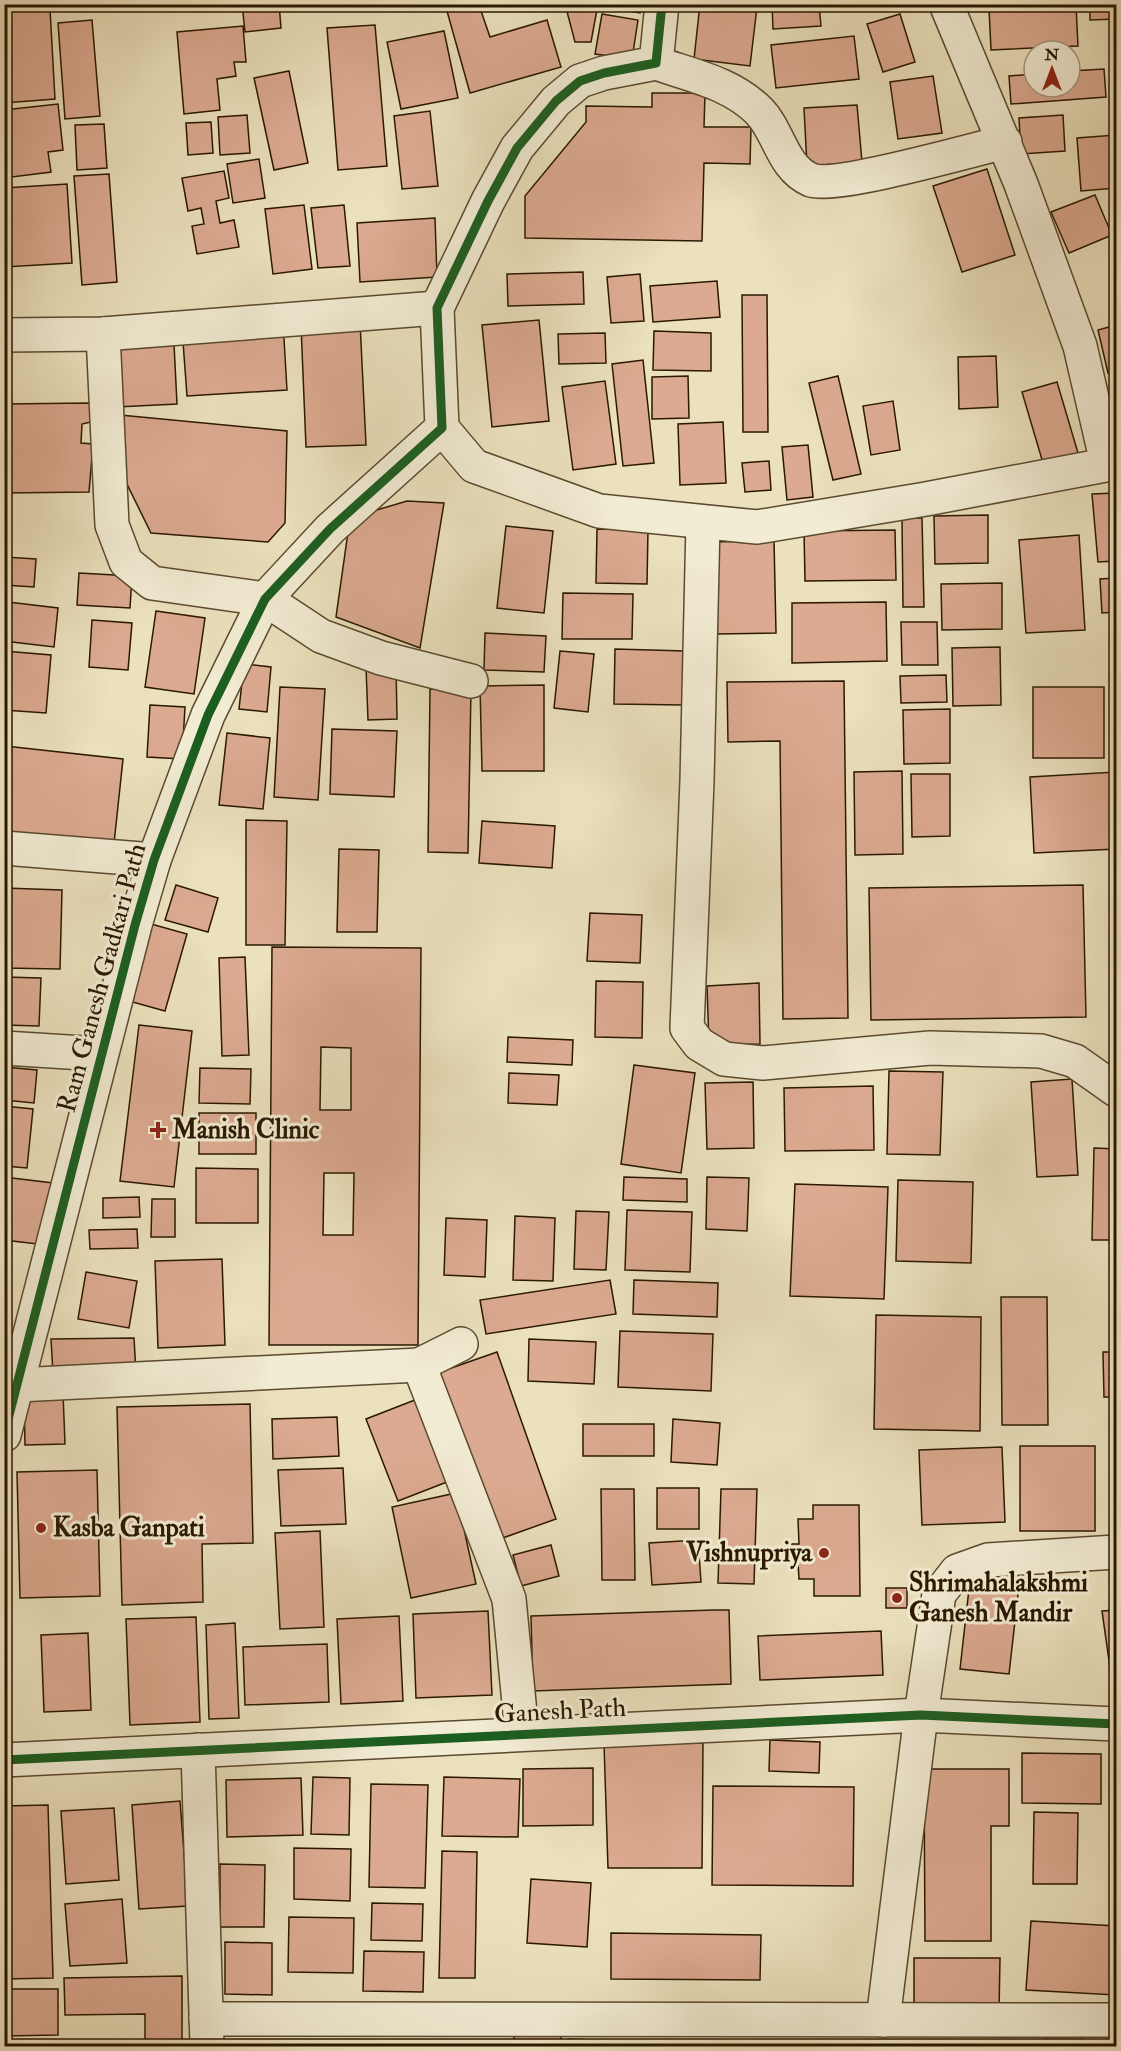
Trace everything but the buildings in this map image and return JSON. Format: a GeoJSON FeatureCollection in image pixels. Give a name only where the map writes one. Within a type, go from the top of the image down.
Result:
{"type":"FeatureCollection","features":[{"type":"Feature","properties":{"kind":"street"},"geometry":{"type":"LineString","coordinates":[[657,63],[662,4]]}},
{"type":"Feature","properties":{"kind":"street"},"geometry":{"type":"LineString","coordinates":[[946,4],[1005,142],[1080,346],[1112,463],[926,499],[757,527],[599,511],[474,466],[442,428],[437,308],[488,201],[517,148],[556,101],[580,81],[604,73],[657,63],[737,91],[762,113],[790,162],[812,180],[843,181],[1005,142]]}},
{"type":"Feature","properties":{"kind":"street"},"geometry":{"type":"LineString","coordinates":[[4,335],[103,334],[437,308]]}},
{"type":"Feature","properties":{"kind":"street"},"geometry":{"type":"LineString","coordinates":[[103,334],[112,525],[126,562],[152,583],[265,599],[321,636],[381,658],[471,681]]}},
{"type":"Feature","properties":{"kind":"street","name":"Ram Ganesh Gadkari Path"},"geometry":{"type":"LineString","coordinates":[[4,1435],[100,1054],[154,860],[208,715],[265,599],[330,529],[442,428]]}},
{"type":"Feature","properties":{"kind":"street"},"geometry":{"type":"LineString","coordinates":[[703,523],[697,781],[687,1028],[699,1044],[724,1059],[763,1063],[930,1048],[1041,1051],[1075,1061],[1116,1090]]}},
{"type":"Feature","properties":{"kind":"street"},"geometry":{"type":"LineString","coordinates":[[4,848],[154,860]]}},
{"type":"Feature","properties":{"kind":"street"},"geometry":{"type":"LineString","coordinates":[[4,1048],[100,1054]]}},
{"type":"Feature","properties":{"kind":"street"},"geometry":{"type":"LineString","coordinates":[[17,1385],[419,1365],[461,1344]]}},
{"type":"Feature","properties":{"kind":"street"},"geometry":{"type":"LineString","coordinates":[[419,1365],[508,1599],[522,1734]]}},
{"type":"Feature","properties":{"kind":"street"},"geometry":{"type":"LineString","coordinates":[[883,2020],[921,1715],[939,1594],[957,1571],[988,1560],[1116,1552]]}},
{"type":"Feature","properties":{"kind":"street","name":"Ganesh Path"},"geometry":{"type":"LineString","coordinates":[[4,1760],[921,1715],[1116,1724]]}},
{"type":"Feature","properties":{"kind":"street"},"geometry":{"type":"LineString","coordinates":[[198,1750],[207,2033],[883,2020],[1116,2020]]}},
{"type":"Feature","properties":{"kind":"cycle path"},"geometry":{"type":"LineString","coordinates":[[4,1435],[135,925],[154,860],[208,715],[265,599],[330,529],[442,428],[437,308],[488,201],[517,148],[556,101],[580,81],[604,73],[656,63],[662,4]]}},
{"type":"Feature","properties":{"kind":"cycle path"},"geometry":{"type":"LineString","coordinates":[[4,1760],[921,1715],[1116,1724]]}},
{"type":"Feature","properties":{"kind":"place","name":"Manish Clinic"},"geometry":{"type":"Point","coordinates":[158,1130]}},
{"type":"Feature","properties":{"kind":"place","name":"Kasba Ganpati"},"geometry":{"type":"Point","coordinates":[41,1528]}},
{"type":"Feature","properties":{"kind":"place","name":"Vishnupriya"},"geometry":{"type":"Point","coordinates":[824,1553]}},
{"type":"Feature","properties":{"kind":"place","name":"Shrimahalakshmi Ganesh Mandir"},"geometry":{"type":"Point","coordinates":[897,1598]}}]}
